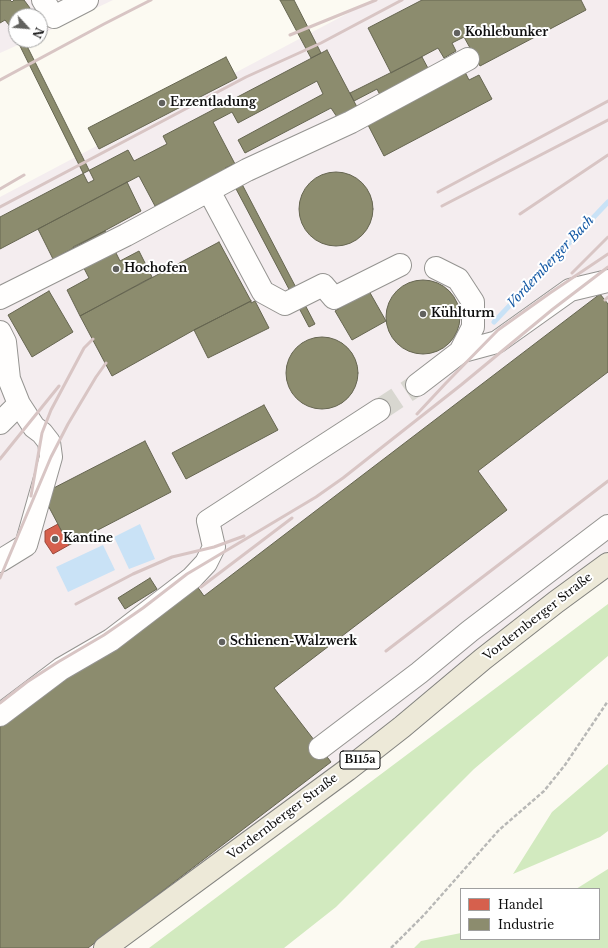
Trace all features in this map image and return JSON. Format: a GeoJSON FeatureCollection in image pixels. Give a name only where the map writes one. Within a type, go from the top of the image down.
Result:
{"type":"FeatureCollection","features":[{"type":"Feature","properties":{"kind":"main road","name":"Vordernberger Straße"},"geometry":{"type":"LineString","coordinates":[[105,948],[347,770],[402,727],[483,659],[608,564]]}},
{"type":"Feature","properties":{"kind":"lane"},"geometry":{"type":"LineString","coordinates":[[43,0],[54,17],[88,0]]}},
{"type":"Feature","properties":{"kind":"lane"},"geometry":{"type":"LineString","coordinates":[[0,298],[78,260],[247,170],[351,122],[468,59]]}},
{"type":"Feature","properties":{"kind":"lane"},"geometry":{"type":"LineString","coordinates":[[209,191],[262,292],[285,304],[323,285],[334,298],[400,265]]}},
{"type":"Feature","properties":{"kind":"lane"},"geometry":{"type":"LineString","coordinates":[[436,268],[458,279],[473,302],[473,327],[460,352]]}},
{"type":"Feature","properties":{"kind":"lane"},"geometry":{"type":"LineString","coordinates":[[417,385],[460,352],[497,342],[570,290],[608,281]]}},
{"type":"Feature","properties":{"kind":"lane"},"geometry":{"type":"LineString","coordinates":[[0,332],[5,342],[8,379],[19,404],[34,427],[42,433],[49,442],[51,457],[26,545],[0,561]]}},
{"type":"Feature","properties":{"kind":"lane"},"geometry":{"type":"LineString","coordinates":[[0,423],[19,404]]}},
{"type":"Feature","properties":{"kind":"lane"},"geometry":{"type":"LineString","coordinates":[[0,715],[61,669],[111,640],[192,578],[206,563],[214,547],[208,521],[378,410]]}},
{"type":"Feature","properties":{"kind":"lane"},"geometry":{"type":"LineString","coordinates":[[320,748],[419,673],[470,630],[608,526]]}},
{"type":"Feature","properties":{"kind":"path"},"geometry":{"type":"LineString","coordinates":[[391,948],[424,915],[499,830],[544,791],[566,765],[608,701]]}},
{"type":"Feature","properties":{"kind":"shaded area"},"geometry":{"type":"Polygon","coordinates":[[[0,0],[113,0],[48,31],[48,8],[8,8],[8,48],[11,48],[0,53],[0,0]]]}},
{"type":"Feature","properties":{"kind":"shaded area"},"geometry":{"type":"Polygon","coordinates":[[[373,0],[608,0],[608,551],[479,648],[337,765],[93,948],[0,948],[0,197],[373,0]]]}},
{"type":"Feature","properties":{"kind":"green space"},"geometry":{"type":"Polygon","coordinates":[[[608,604],[608,656],[474,769],[336,907],[284,948],[149,948],[608,604]]]}},
{"type":"Feature","properties":{"kind":"green space"},"geometry":{"type":"Polygon","coordinates":[[[608,764],[608,831],[600,837],[513,874],[552,812],[608,764]]]}},
{"type":"Feature","properties":{"kind":"green space"},"geometry":{"type":"Polygon","coordinates":[[[608,869],[608,948],[414,948],[421,941],[460,933],[460,940],[600,940],[600,888],[578,888],[608,869]]]}},
{"type":"Feature","properties":{"kind":"water"},"geometry":{"type":"Polygon","coordinates":[[[140,524],[155,559],[129,569],[114,537],[140,524]]]}},
{"type":"Feature","properties":{"kind":"water"},"geometry":{"type":"Polygon","coordinates":[[[103,545],[115,570],[68,592],[56,567],[103,545]]]}},
{"type":"Feature","properties":{"kind":"building: Handel"},"geometry":{"type":"Polygon","coordinates":[[[58,524],[69,545],[53,554],[45,542],[45,531],[58,524]]]}},
{"type":"Feature","properties":{"kind":"building: Industrie"},"geometry":{"type":"Polygon","coordinates":[[[0,0],[10,0],[12,2],[14,0],[24,0],[30,8],[8,8],[8,24],[5,20],[0,23],[0,0]]]}},
{"type":"Feature","properties":{"kind":"building: Industrie"},"geometry":{"type":"Polygon","coordinates":[[[280,0],[294,0],[321,53],[311,58],[280,0]]]}},
{"type":"Feature","properties":{"kind":"building: Industrie","name":"Kohlebunker"},"geometry":{"type":"Polygon","coordinates":[[[422,0],[581,0],[586,10],[480,66],[464,37],[452,43],[456,51],[444,58],[438,48],[391,73],[368,28],[422,0]]]}},
{"type":"Feature","properties":{"kind":"building: Industrie"},"geometry":{"type":"Polygon","coordinates":[[[21,48],[28,48],[94,180],[88,183],[21,48]]]}},
{"type":"Feature","properties":{"kind":"building: Industrie"},"geometry":{"type":"Polygon","coordinates":[[[327,50],[357,107],[337,117],[331,108],[245,153],[238,140],[323,94],[317,81],[238,123],[232,112],[213,122],[235,164],[155,206],[139,176],[0,249],[0,217],[128,150],[134,161],[167,144],[163,136],[327,50]]]}},
{"type":"Feature","properties":{"kind":"building: Industrie","name":"Erzentladung"},"geometry":{"type":"Polygon","coordinates":[[[226,57],[237,78],[99,149],[88,128],[226,57]]]}},
{"type":"Feature","properties":{"kind":"building: Industrie"},"geometry":{"type":"Polygon","coordinates":[[[422,57],[430,72],[381,97],[377,89],[354,101],[350,93],[422,57]]]}},
{"type":"Feature","properties":{"kind":"building: Industrie"},"geometry":{"type":"Polygon","coordinates":[[[465,72],[469,80],[479,75],[492,99],[384,156],[367,123],[465,72]]]}},
{"type":"Feature","properties":{"kind":"building: Industrie"},"geometry":{"type":"Polygon","coordinates":[[[232,165],[315,324],[309,327],[225,168],[232,165]]]}},
{"type":"Feature","properties":{"kind":"building: Industrie"},"geometry":{"type":"Polygon","coordinates":[[[336,172],[357,178],[367,188],[373,209],[367,230],[357,240],[336,246],[315,240],[305,230],[299,209],[305,188],[315,178],[336,172]]]}},
{"type":"Feature","properties":{"kind":"building: Industrie"},"geometry":{"type":"Polygon","coordinates":[[[127,182],[141,211],[53,259],[38,229],[127,182]]]}},
{"type":"Feature","properties":{"kind":"building: Industrie","name":"Hochofen"},"geometry":{"type":"Polygon","coordinates":[[[105,231],[120,261],[139,251],[152,277],[80,316],[67,290],[89,278],[73,247],[105,231]]]}},
{"type":"Feature","properties":{"kind":"building: Industrie"},"geometry":{"type":"Polygon","coordinates":[[[219,242],[251,301],[194,330],[112,376],[80,316],[219,242]]]}},
{"type":"Feature","properties":{"kind":"building: Industrie","name":"Kühlturm"},"geometry":{"type":"Polygon","coordinates":[[[423,280],[437,283],[449,291],[457,303],[460,317],[457,331],[449,343],[437,351],[423,354],[409,351],[397,343],[389,331],[386,317],[389,303],[397,291],[409,283],[423,280]]]}},
{"type":"Feature","properties":{"kind":"building: Industrie"},"geometry":{"type":"Polygon","coordinates":[[[49,291],[73,332],[32,357],[8,315],[49,291]]]}},
{"type":"Feature","properties":{"kind":"building: Industrie"},"geometry":{"type":"Polygon","coordinates":[[[369,291],[386,321],[352,340],[335,311],[369,291]]]}},
{"type":"Feature","properties":{"kind":"building: Industrie","name":"Schienen-Walzwerk"},"geometry":{"type":"Polygon","coordinates":[[[600,294],[608,304],[608,372],[478,471],[507,510],[274,688],[331,762],[88,948],[0,948],[0,726],[192,579],[204,596],[600,294]]]}},
{"type":"Feature","properties":{"kind":"building: Industrie"},"geometry":{"type":"Polygon","coordinates":[[[251,301],[251,303],[255,301],[269,328],[208,358],[194,330],[251,301]]]}},
{"type":"Feature","properties":{"kind":"building: Industrie"},"geometry":{"type":"Polygon","coordinates":[[[315,337],[329,337],[336,339],[348,347],[356,359],[358,373],[356,387],[348,399],[336,407],[329,409],[315,409],[308,407],[296,399],[288,387],[286,380],[286,366],[288,359],[296,347],[308,339],[315,337]]]}},
{"type":"Feature","properties":{"kind":"building: Industrie"},"geometry":{"type":"Polygon","coordinates":[[[264,405],[278,430],[186,479],[172,453],[264,405]]]}},
{"type":"Feature","properties":{"kind":"building: Industrie"},"geometry":{"type":"Polygon","coordinates":[[[145,441],[171,492],[69,545],[42,494],[145,441]]]}},
{"type":"Feature","properties":{"kind":"building: Industrie"},"geometry":{"type":"Polygon","coordinates":[[[150,578],[157,589],[125,609],[118,598],[150,578]]]}},
{"type":"Feature","properties":{"kind":"waterway","name":"Vordernberger Bach"},"geometry":{"type":"LineString","coordinates":[[494,322],[608,202]]}},
{"type":"Feature","properties":{"kind":"tunnel"},"geometry":{"type":"LineString","coordinates":[[379,410],[417,385]]}},
{"type":"Feature","properties":{"kind":"railway"},"geometry":{"type":"LineString","coordinates":[[0,80],[151,0]]}},
{"type":"Feature","properties":{"kind":"railway"},"geometry":{"type":"LineString","coordinates":[[290,35],[376,0]]}},
{"type":"Feature","properties":{"kind":"railway"},"geometry":{"type":"LineString","coordinates":[[0,207],[246,77],[321,43],[402,0]]}},
{"type":"Feature","properties":{"kind":"railway"},"geometry":{"type":"LineString","coordinates":[[438,192],[608,101]]}},
{"type":"Feature","properties":{"kind":"railway"},"geometry":{"type":"LineString","coordinates":[[442,206],[608,120]]}},
{"type":"Feature","properties":{"kind":"railway"},"geometry":{"type":"LineString","coordinates":[[520,214],[608,155]]}},
{"type":"Feature","properties":{"kind":"railway"},"geometry":{"type":"LineString","coordinates":[[0,189],[24,175]]}},
{"type":"Feature","properties":{"kind":"railway"},"geometry":{"type":"LineString","coordinates":[[572,273],[608,237]]}},
{"type":"Feature","properties":{"kind":"railway"},"geometry":{"type":"LineString","coordinates":[[417,414],[498,330],[608,254]]}},
{"type":"Feature","properties":{"kind":"railway"},"geometry":{"type":"LineString","coordinates":[[0,703],[27,682],[104,635],[143,608],[187,574],[316,497],[343,478],[461,385],[553,309],[608,267]]}},
{"type":"Feature","properties":{"kind":"railway"},"geometry":{"type":"LineString","coordinates":[[605,300],[608,297]]}},
{"type":"Feature","properties":{"kind":"railway"},"geometry":{"type":"LineString","coordinates":[[31,496],[42,433],[51,410],[84,348],[93,339]]}},
{"type":"Feature","properties":{"kind":"railway"},"geometry":{"type":"LineString","coordinates":[[0,578],[51,457],[68,424],[106,363]]}},
{"type":"Feature","properties":{"kind":"railway"},"geometry":{"type":"LineString","coordinates":[[0,459],[59,386]]}},
{"type":"Feature","properties":{"kind":"railway"},"geometry":{"type":"LineString","coordinates":[[386,651],[608,481]]}},
{"type":"Feature","properties":{"kind":"railway"},"geometry":{"type":"LineString","coordinates":[[201,587],[292,518]]}},
{"type":"Feature","properties":{"kind":"railway"},"geometry":{"type":"LineString","coordinates":[[76,604],[133,574],[172,557],[214,547],[244,536]]}},
{"type":"Feature","properties":{"kind":"place","name":"Kohlebunker"},"geometry":{"type":"Point","coordinates":[457,33]}},
{"type":"Feature","properties":{"kind":"place","name":"Erzentladung"},"geometry":{"type":"Point","coordinates":[162,103]}},
{"type":"Feature","properties":{"kind":"place","name":"Hochofen"},"geometry":{"type":"Point","coordinates":[116,269]}},
{"type":"Feature","properties":{"kind":"place","name":"Kühlturm"},"geometry":{"type":"Point","coordinates":[423,314]}},
{"type":"Feature","properties":{"kind":"place","name":"Kantine"},"geometry":{"type":"Point","coordinates":[55,539]}},
{"type":"Feature","properties":{"kind":"place","name":"Schienen-Walzwerk"},"geometry":{"type":"Point","coordinates":[222,642]}}]}
